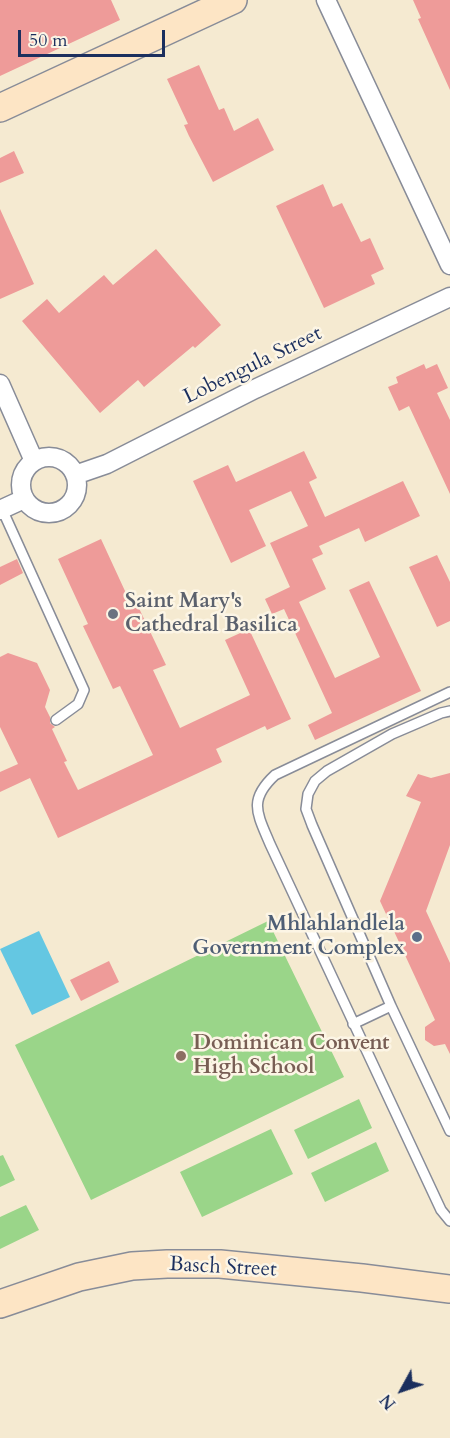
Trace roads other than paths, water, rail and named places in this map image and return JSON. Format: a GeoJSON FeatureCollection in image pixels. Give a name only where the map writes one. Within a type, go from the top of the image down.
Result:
{"type":"FeatureCollection","features":[{"type":"Feature","properties":{"kind":"street"},"geometry":{"type":"LineString","coordinates":[[0,108],[233,0]]}},
{"type":"Feature","properties":{"kind":"street"},"geometry":{"type":"LineString","coordinates":[[326,0],[449,262]]}},
{"type":"Feature","properties":{"kind":"street","name":"Lobengula Street"},"geometry":{"type":"LineString","coordinates":[[75,475],[107,464],[255,389],[450,297]]}},
{"type":"Feature","properties":{"kind":"street"},"geometry":{"type":"LineString","coordinates":[[0,384],[34,461]]}},
{"type":"Feature","properties":{"kind":"street"},"geometry":{"type":"LineString","coordinates":[[46,457],[58,458],[68,465],[75,475],[77,487],[74,499],[66,508],[55,513],[43,513],[32,508],[24,499],[21,478],[26,468],[34,461],[46,457]]}},
{"type":"Feature","properties":{"kind":"street"},"geometry":{"type":"LineString","coordinates":[[1,510],[24,499]]}},
{"type":"Feature","properties":{"kind":"street","name":"Basch Street"},"geometry":{"type":"LineString","coordinates":[[0,1304],[79,1277],[132,1266],[167,1264],[220,1264],[450,1289]]}},
{"type":"Feature","properties":{"kind":"lane"},"geometry":{"type":"LineString","coordinates":[[1,510],[84,690],[78,704],[56,720]]}},
{"type":"Feature","properties":{"kind":"lane"},"geometry":{"type":"LineString","coordinates":[[450,692],[275,775],[263,786],[257,800],[261,822],[353,1024],[441,1210],[450,1221]]}},
{"type":"Feature","properties":{"kind":"lane"},"geometry":{"type":"LineString","coordinates":[[450,711],[392,734],[327,771],[315,781],[308,794],[306,809],[391,1006],[450,1131]]}},
{"type":"Feature","properties":{"kind":"lane"},"geometry":{"type":"LineString","coordinates":[[353,1024],[391,1006]]}},
{"type":"Feature","properties":{"kind":"water"},"geometry":{"type":"Polygon","coordinates":[[[39,931],[70,997],[32,1015],[0,949],[39,931]]]}},
{"type":"Feature","properties":{"kind":"place","name":"Saint Mary's Cathedral Basilica"},"geometry":{"type":"Point","coordinates":[113,614]}},
{"type":"Feature","properties":{"kind":"place","name":"Mhlahlandlela Government Complex"},"geometry":{"type":"Point","coordinates":[417,937]}},
{"type":"Feature","properties":{"kind":"place","name":"Dominican Convent High School"},"geometry":{"type":"Point","coordinates":[181,1056]}}]}
